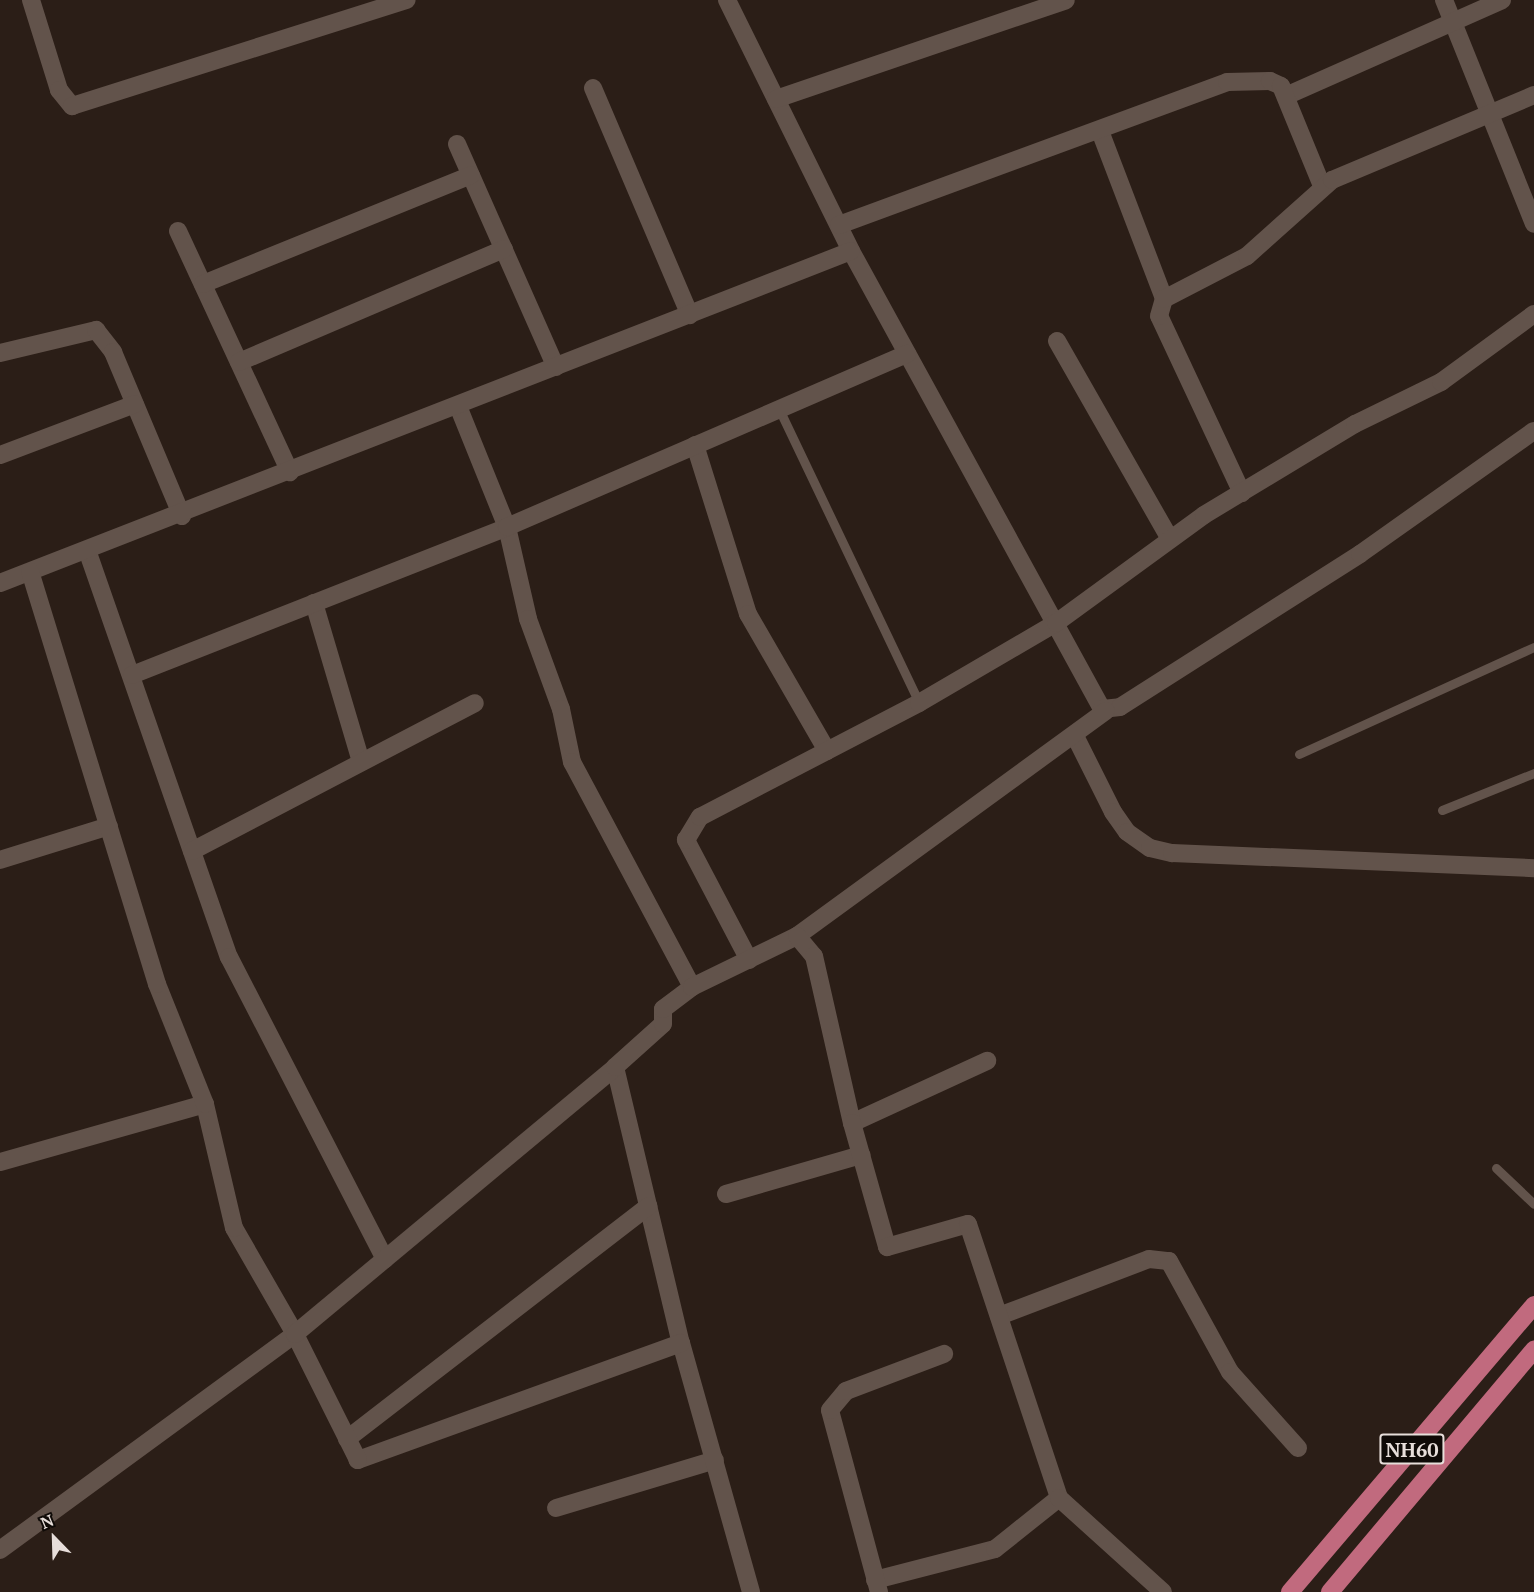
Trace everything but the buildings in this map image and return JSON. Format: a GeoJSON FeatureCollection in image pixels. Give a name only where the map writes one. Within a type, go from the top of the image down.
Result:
{"type":"FeatureCollection","features":[{"type":"Feature","properties":{"kind":"highway","name":"NH60"},"geometry":{"type":"LineString","coordinates":[[1290,1592],[1534,1305]]}},
{"type":"Feature","properties":{"kind":"highway","name":"NH60"},"geometry":{"type":"LineString","coordinates":[[1330,1592],[1534,1350]]}},
{"type":"Feature","properties":{"kind":"street"},"geometry":{"type":"LineString","coordinates":[[31,0],[59,90],[72,106],[407,0]]}},
{"type":"Feature","properties":{"kind":"street"},"geometry":{"type":"LineString","coordinates":[[727,0],[839,225],[907,354],[1056,623],[1099,706],[1106,711]]}},
{"type":"Feature","properties":{"kind":"street"},"geometry":{"type":"LineString","coordinates":[[776,99],[1066,0]]}},
{"type":"Feature","properties":{"kind":"street"},"geometry":{"type":"LineString","coordinates":[[1444,0],[1534,224]]}},
{"type":"Feature","properties":{"kind":"street"},"geometry":{"type":"LineString","coordinates":[[1288,95],[1502,0]]}},
{"type":"Feature","properties":{"kind":"street"},"geometry":{"type":"LineString","coordinates":[[839,225],[1100,131],[1213,84],[1270,81],[1288,95],[1322,186]]}},
{"type":"Feature","properties":{"kind":"street"},"geometry":{"type":"LineString","coordinates":[[593,88],[690,315]]}},
{"type":"Feature","properties":{"kind":"street"},"geometry":{"type":"LineString","coordinates":[[1164,299],[1247,256],[1322,186],[1534,95]]}},
{"type":"Feature","properties":{"kind":"street"},"geometry":{"type":"LineString","coordinates":[[1100,131],[1164,299],[1159,316],[1242,493]]}},
{"type":"Feature","properties":{"kind":"street"},"geometry":{"type":"LineString","coordinates":[[457,144],[556,367]]}},
{"type":"Feature","properties":{"kind":"street"},"geometry":{"type":"LineString","coordinates":[[203,284],[471,175]]}},
{"type":"Feature","properties":{"kind":"street"},"geometry":{"type":"LineString","coordinates":[[178,231],[290,472]]}},
{"type":"Feature","properties":{"kind":"street"},"geometry":{"type":"LineString","coordinates":[[239,362],[504,249]]}},
{"type":"Feature","properties":{"kind":"street"},"geometry":{"type":"LineString","coordinates":[[0,583],[182,516],[852,250]]}},
{"type":"Feature","properties":{"kind":"street"},"geometry":{"type":"LineString","coordinates":[[749,960],[686,834],[700,817],[919,703],[1056,623],[1170,539],[1355,424],[1441,382],[1534,314]]}},
{"type":"Feature","properties":{"kind":"street"},"geometry":{"type":"LineString","coordinates":[[0,353],[96,330],[113,352],[182,516]]}},
{"type":"Feature","properties":{"kind":"street"},"geometry":{"type":"LineString","coordinates":[[1058,341],[1170,539]]}},
{"type":"Feature","properties":{"kind":"street"},"geometry":{"type":"LineString","coordinates":[[132,675],[507,527],[907,354]]}},
{"type":"Feature","properties":{"kind":"street"},"geometry":{"type":"LineString","coordinates":[[0,455],[135,404]]}},
{"type":"Feature","properties":{"kind":"street"},"geometry":{"type":"LineString","coordinates":[[458,406],[507,527],[528,619],[561,709],[572,762],[692,987]]}},
{"type":"Feature","properties":{"kind":"street"},"geometry":{"type":"LineString","coordinates":[[0,1550],[295,1334],[615,1067],[663,1024],[663,1009],[692,987],[797,936],[1075,736],[1106,711],[1120,707],[1360,554],[1534,431]]}},
{"type":"Feature","properties":{"kind":"street"},"geometry":{"type":"LineString","coordinates":[[695,445],[748,614],[827,751]]}},
{"type":"Feature","properties":{"kind":"street"},"geometry":{"type":"LineString","coordinates":[[87,550],[240,981],[385,1259]]}},
{"type":"Feature","properties":{"kind":"street"},"geometry":{"type":"LineString","coordinates":[[30,572],[157,984],[205,1104],[234,1228],[295,1334],[358,1460],[681,1343]]}},
{"type":"Feature","properties":{"kind":"street"},"geometry":{"type":"LineString","coordinates":[[314,603],[361,762]]}},
{"type":"Feature","properties":{"kind":"street"},"geometry":{"type":"LineString","coordinates":[[192,850],[475,702]]}},
{"type":"Feature","properties":{"kind":"street"},"geometry":{"type":"LineString","coordinates":[[1075,736],[1113,812],[1127,832],[1150,848],[1172,853],[1534,868]]}},
{"type":"Feature","properties":{"kind":"street"},"geometry":{"type":"LineString","coordinates":[[0,860],[108,826]]}},
{"type":"Feature","properties":{"kind":"street"},"geometry":{"type":"LineString","coordinates":[[797,936],[814,956],[852,1123],[887,1246],[968,1224],[1059,1498],[1163,1592]]}},
{"type":"Feature","properties":{"kind":"street"},"geometry":{"type":"LineString","coordinates":[[852,1123],[987,1061]]}},
{"type":"Feature","properties":{"kind":"street"},"geometry":{"type":"LineString","coordinates":[[615,1067],[681,1343],[751,1592]]}},
{"type":"Feature","properties":{"kind":"street"},"geometry":{"type":"LineString","coordinates":[[0,1162],[205,1104]]}},
{"type":"Feature","properties":{"kind":"street"},"geometry":{"type":"LineString","coordinates":[[726,1194],[861,1155]]}},
{"type":"Feature","properties":{"kind":"street"},"geometry":{"type":"LineString","coordinates":[[347,1439],[648,1206]]}},
{"type":"Feature","properties":{"kind":"street"},"geometry":{"type":"LineString","coordinates":[[999,1316],[1149,1259],[1168,1261],[1230,1372],[1298,1448]]}},
{"type":"Feature","properties":{"kind":"street"},"geometry":{"type":"LineString","coordinates":[[944,1354],[846,1391],[830,1410],[877,1586],[995,1550],[1059,1498]]}},
{"type":"Feature","properties":{"kind":"street"},"geometry":{"type":"LineString","coordinates":[[556,1508],[715,1461]]}},
{"type":"Feature","properties":{"kind":"lane"},"geometry":{"type":"LineString","coordinates":[[778,409],[919,703]]}},
{"type":"Feature","properties":{"kind":"lane"},"geometry":{"type":"LineString","coordinates":[[1299,754],[1534,647]]}},
{"type":"Feature","properties":{"kind":"lane"},"geometry":{"type":"LineString","coordinates":[[1442,810],[1534,773]]}},
{"type":"Feature","properties":{"kind":"lane"},"geometry":{"type":"LineString","coordinates":[[1496,1168],[1534,1204]]}}]}
